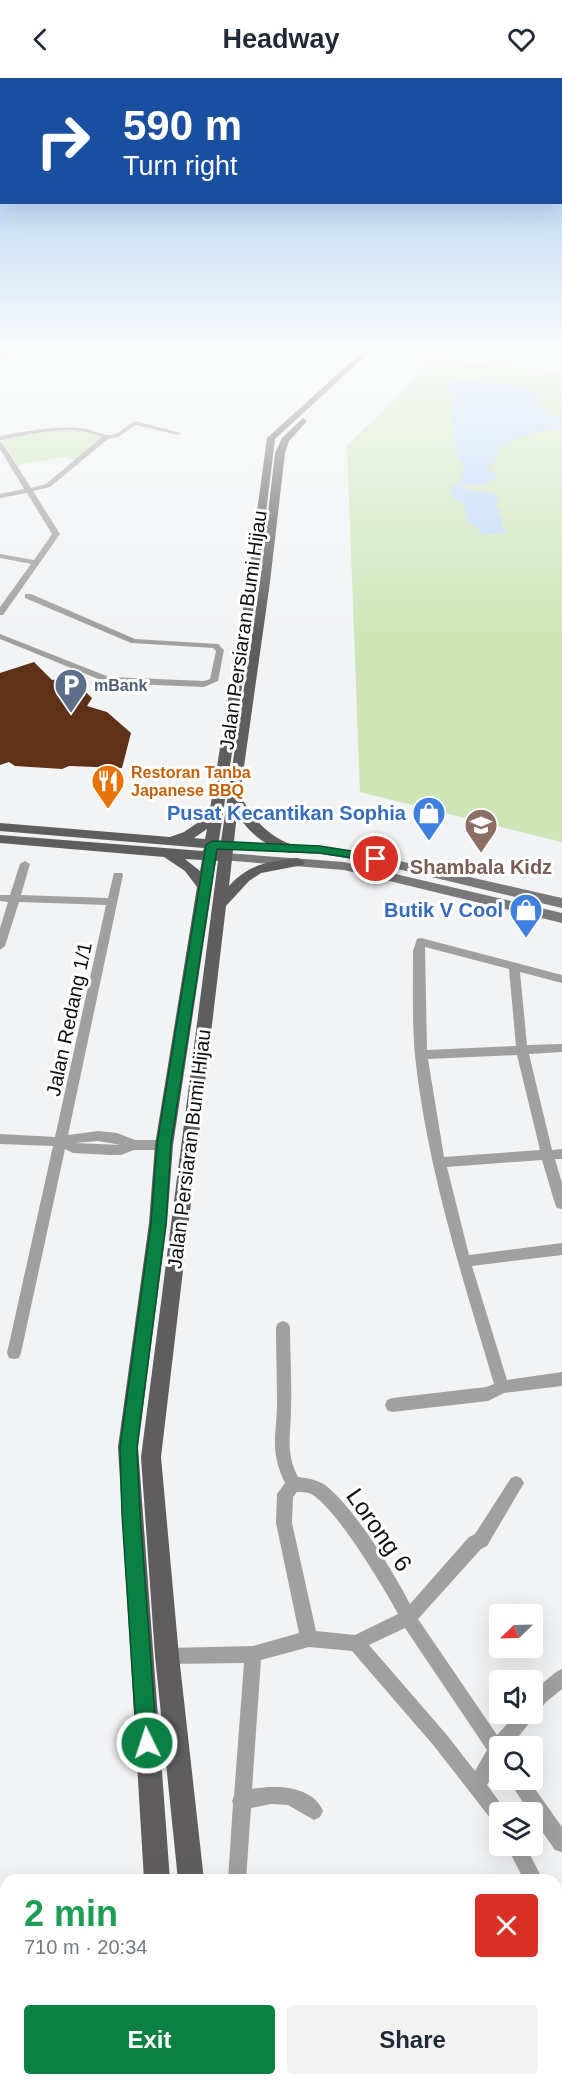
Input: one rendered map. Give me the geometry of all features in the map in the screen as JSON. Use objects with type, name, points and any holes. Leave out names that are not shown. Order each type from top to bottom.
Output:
[{"type":"main road","name":"Jalan Persiaran Bumi Hijau","points":[[157,1874],[131,1526],[128,1447],[158,1223],[164,1144],[206,889],[270,445]]},
{"type":"main road","name":"Jalan Persiaran Bumi Hijau","points":[[190,1874],[167,1656],[151,1456],[233,795],[260,618],[280,453],[283,445]]},
{"type":"main road","points":[[247,616],[254,620],[260,618]]},
{"type":"main road","points":[[238,664],[253,666]]},
{"type":"main road","points":[[233,795],[258,834],[274,844],[290,849]]},
{"type":"main road","points":[[168,848],[216,816]]},
{"type":"main road","points":[[0,827],[168,848],[190,868],[206,889]]},
{"type":"main road","points":[[0,839],[211,851],[320,850],[381,860],[562,903]]},
{"type":"main road","points":[[227,851],[385,874],[562,918]]},
{"type":"main road","points":[[221,903],[245,877],[254,872],[266,867],[298,862]]},
{"type":"main road","points":[[164,1144],[181,1141],[197,1093]]},
{"type":"main road","points":[[164,1144],[179,1150],[183,1192]]},
{"type":"street","points":[[0,445],[31,490],[56,534],[0,613]]},
{"type":"street","points":[[0,496],[44,488],[97,445]]},
{"type":"street","points":[[0,556],[37,563]]},
{"type":"street","points":[[3,594],[12,596]]},
{"type":"street","points":[[0,636],[108,680],[211,683],[214,681],[220,650],[215,646],[134,642],[28,596]]},
{"type":"street","points":[[0,946],[25,864]]},
{"type":"street","name":"Jalan Redang 1/1","points":[[14,1353],[62,1142],[118,875]]},
{"type":"street","points":[[0,898],[112,902]]},
{"type":"street","points":[[502,1387],[464,1262],[439,1162],[421,1055],[418,951],[421,942],[562,979]]},
{"type":"street","points":[[514,967],[522,1051],[547,1155],[562,1203]]},
{"type":"street","points":[[421,1055],[562,1048]]},
{"type":"street","points":[[0,1139],[62,1142],[74,1148],[110,1150],[121,1150],[133,1145],[164,1144]]},
{"type":"street","points":[[439,1162],[562,1154]]},
{"type":"street","points":[[464,1262],[562,1249]]},
{"type":"street","points":[[283,1327],[284,1410],[281,1441],[284,1465],[294,1485],[285,1494],[284,1523],[309,1640]]},
{"type":"street","points":[[392,1405],[488,1394],[502,1387],[562,1380]]},
{"type":"street","points":[[167,1656],[253,1654],[309,1640],[356,1643],[408,1618],[475,1543],[481,1540],[516,1483]]},
{"type":"street","name":"Lorong 6","points":[[294,1485],[309,1485],[322,1491],[342,1515],[489,1739]]},
{"type":"street","points":[[356,1643],[440,1740],[489,1803]]},
{"type":"street","points":[[237,1874],[253,1654]]},
{"type":"street","points":[[543,1694],[562,1678]]},
{"type":"street","points":[[510,1736],[520,1724]]},
{"type":"street","points":[[476,1787],[489,1766]]},
{"type":"street","points":[[525,1790],[562,1843]]},
{"type":"street","points":[[241,1802],[281,1794],[300,1798],[314,1810]]},
{"type":"street","points":[[521,1856],[531,1874]]},
{"type":"green space","points":[[4,445],[94,445],[77,460],[65,457],[17,465]]},
{"type":"green space","points":[[562,445],[562,842],[360,792],[347,446]]},
{"type":"water","points":[[455,445],[501,445],[497,458],[489,467],[489,470],[498,476],[495,480],[485,484],[457,483],[461,480],[464,464],[456,455]]},
{"type":"water","points":[[453,484],[465,486],[468,490],[490,493],[501,499],[498,500],[496,506],[500,510],[498,513],[503,517],[501,524],[507,532],[482,535],[479,528],[467,521],[468,514],[463,507],[466,505],[450,495]]},
{"type":"building","name":"mBank","points":[[34,662],[52,680],[66,678],[73,680],[92,698],[87,706],[107,712],[131,733],[122,768],[69,766],[62,769],[15,766],[9,762],[0,765],[0,673]]},
{"type":"place","name":"mBank","points":[[71,714]]},
{"type":"place","name":"Restoran Tanba Japanese BBQ","points":[[108,810]]},
{"type":"place","name":"Pusat Kecantikan Sophia","points":[[429,842]]},
{"type":"place","name":"Shambala Kidz","points":[[481,854]]},
{"type":"place","name":"Butik V Cool","points":[[526,939]]},
{"type":"route","points":[[147,1743],[128,1447],[158,1223],[161,1164],[212,845],[320,850],[376,859]]}]
